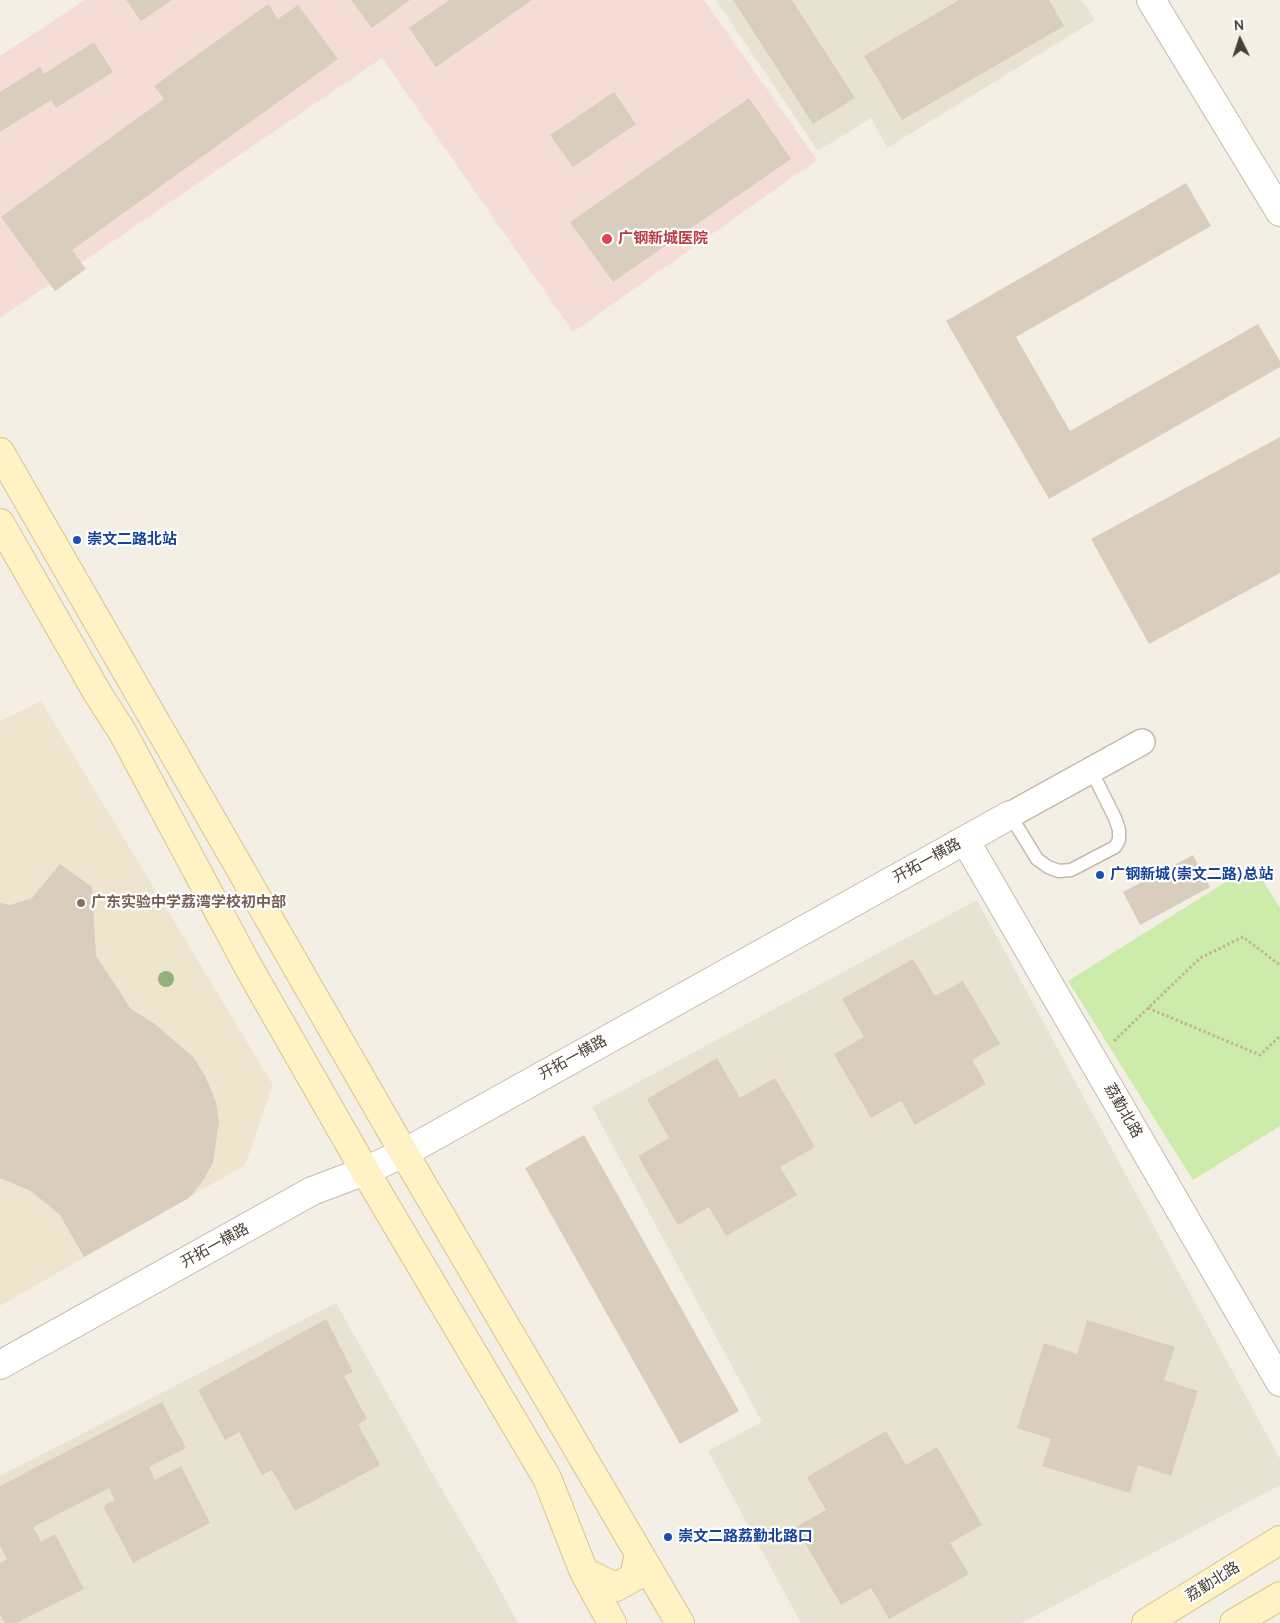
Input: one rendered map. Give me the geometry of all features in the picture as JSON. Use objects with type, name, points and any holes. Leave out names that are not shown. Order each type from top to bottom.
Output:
[{"type":"main road","points":[[0,452],[404,1153],[680,1623]]},
{"type":"main road","points":[[0,523],[98,694],[123,733],[250,970],[365,1171],[547,1478],[584,1572],[612,1623]]},
{"type":"main road","name":"荔勤北路","points":[[1146,1623],[1280,1540]]},
{"type":"main road","points":[[584,1572],[616,1587],[634,1577],[639,1554]]},
{"type":"main road","points":[[639,1554],[690,1623]]},
{"type":"main road","points":[[1234,1623],[1280,1596]]},
{"type":"street","points":[[1151,0],[1280,212]]},
{"type":"street","name":"开拓一横路","points":[[0,1365],[312,1192],[404,1153],[1142,742]]},
{"type":"street","name":"荔勤北路","points":[[965,840],[1280,1382]]},
{"type":"lane","points":[[1010,815],[1037,859],[1058,871],[1072,870],[1115,847],[1119,840],[1116,818],[1091,770]]},
{"type":"path","points":[[1094,1061],[1200,958],[1243,937],[1280,965]]},
{"type":"path","points":[[1148,1008],[1260,1055],[1280,1036]]},
{"type":"shaded area","name":"广钢新城医院","points":[[85,0],[704,0],[817,160],[573,332],[382,58],[0,318],[0,56]]},
{"type":"shaded area","points":[[716,0],[1082,0],[1095,20],[887,148],[871,118],[818,151]]},
{"type":"shaded area","name":"广东实验中学荔湾学校初中部","points":[[41,701],[273,1085],[245,1165],[0,1306],[0,721]]},
{"type":"shaded area","points":[[977,900],[1280,1459],[1280,1485],[1022,1623],[801,1623],[708,1451],[762,1422],[592,1107]]},
{"type":"shaded area","points":[[336,1303],[518,1623],[0,1623],[0,1476]]},
{"type":"green space","points":[[1253,865],[1280,908],[1280,1126],[1193,1180],[1068,981]]},
{"type":"building","points":[[126,0],[172,0],[141,21]]},
{"type":"building","points":[[351,0],[410,0],[372,28]]},
{"type":"building","points":[[449,0],[532,0],[436,67],[409,28]]},
{"type":"building","points":[[733,0],[792,0],[855,98],[813,124]]},
{"type":"building","points":[[959,0],[1049,0],[1064,26],[902,120],[864,56]]},
{"type":"building","points":[[268,4],[278,19],[298,5],[338,59],[72,250],[86,269],[55,291],[1,217],[164,99],[154,86]]},
{"type":"building","points":[[94,42],[113,72],[56,108],[51,100],[0,132],[0,92],[40,67],[44,74]]},
{"type":"building","points":[[614,92],[636,124],[573,167],[550,135]]},
{"type":"building","points":[[749,98],[791,159],[613,282],[570,222]]},
{"type":"building","points":[[1186,183],[1211,226],[1016,337],[1070,431],[1258,324],[1280,361],[1280,367],[1049,499],[946,321]]},
{"type":"building","points":[[1280,437],[1280,573],[1149,644],[1091,539]]},
{"type":"building","points":[[1193,855],[1210,887],[1140,925],[1123,892]]},
{"type":"building","points":[[60,864],[92,887],[96,956],[131,1009],[155,1024],[194,1058],[205,1076],[216,1102],[219,1121],[213,1163],[204,1179],[189,1198],[84,1257],[60,1215],[31,1191],[0,1178],[0,903],[10,905],[32,898]]},
{"type":"building","points":[[913,959],[935,996],[963,981],[1000,1044],[972,1060],[986,1084],[915,1125],[901,1101],[871,1118],[834,1054],[864,1037],[842,999]]},
{"type":"building","points":[[717,1058],[740,1098],[775,1078],[815,1147],[780,1167],[797,1195],[726,1236],[709,1207],[678,1225],[638,1156],[669,1138],[647,1099]]},
{"type":"building","points":[[584,1135],[739,1411],[680,1444],[525,1168]]},
{"type":"building","points":[[326,1319],[353,1372],[344,1376],[367,1419],[358,1424],[380,1465],[295,1511],[272,1470],[262,1475],[239,1432],[225,1440],[198,1390]]},
{"type":"building","points":[[1087,1320],[1175,1347],[1164,1380],[1198,1391],[1171,1476],[1138,1465],[1130,1493],[1042,1466],[1051,1439],[1017,1428],[1044,1343],[1077,1354]]},
{"type":"building","points":[[162,1402],[186,1448],[149,1467],[155,1480],[181,1466],[210,1523],[133,1563],[103,1506],[115,1500],[109,1488],[33,1527],[41,1542],[55,1534],[84,1589],[16,1623],[5,1623],[0,1614],[0,1563],[7,1559],[0,1546],[0,1486]]},
{"type":"building","points":[[886,1431],[906,1465],[937,1447],[982,1525],[950,1543],[969,1574],[889,1619],[871,1588],[841,1605],[796,1527],[826,1510],[807,1477]]},
{"type":"place","name":"广钢新城医院","points":[[607,239]]},
{"type":"place","name":"崇文二路北站","points":[[77,540]]},
{"type":"place","name":"广钢新城(崇文二路)总站","points":[[1100,875]]},
{"type":"place","name":"广东实验中学荔湾学校初中部","points":[[81,903]]},
{"type":"place","name":"崇文二路荔勤北路口","points":[[668,1537]]}]
